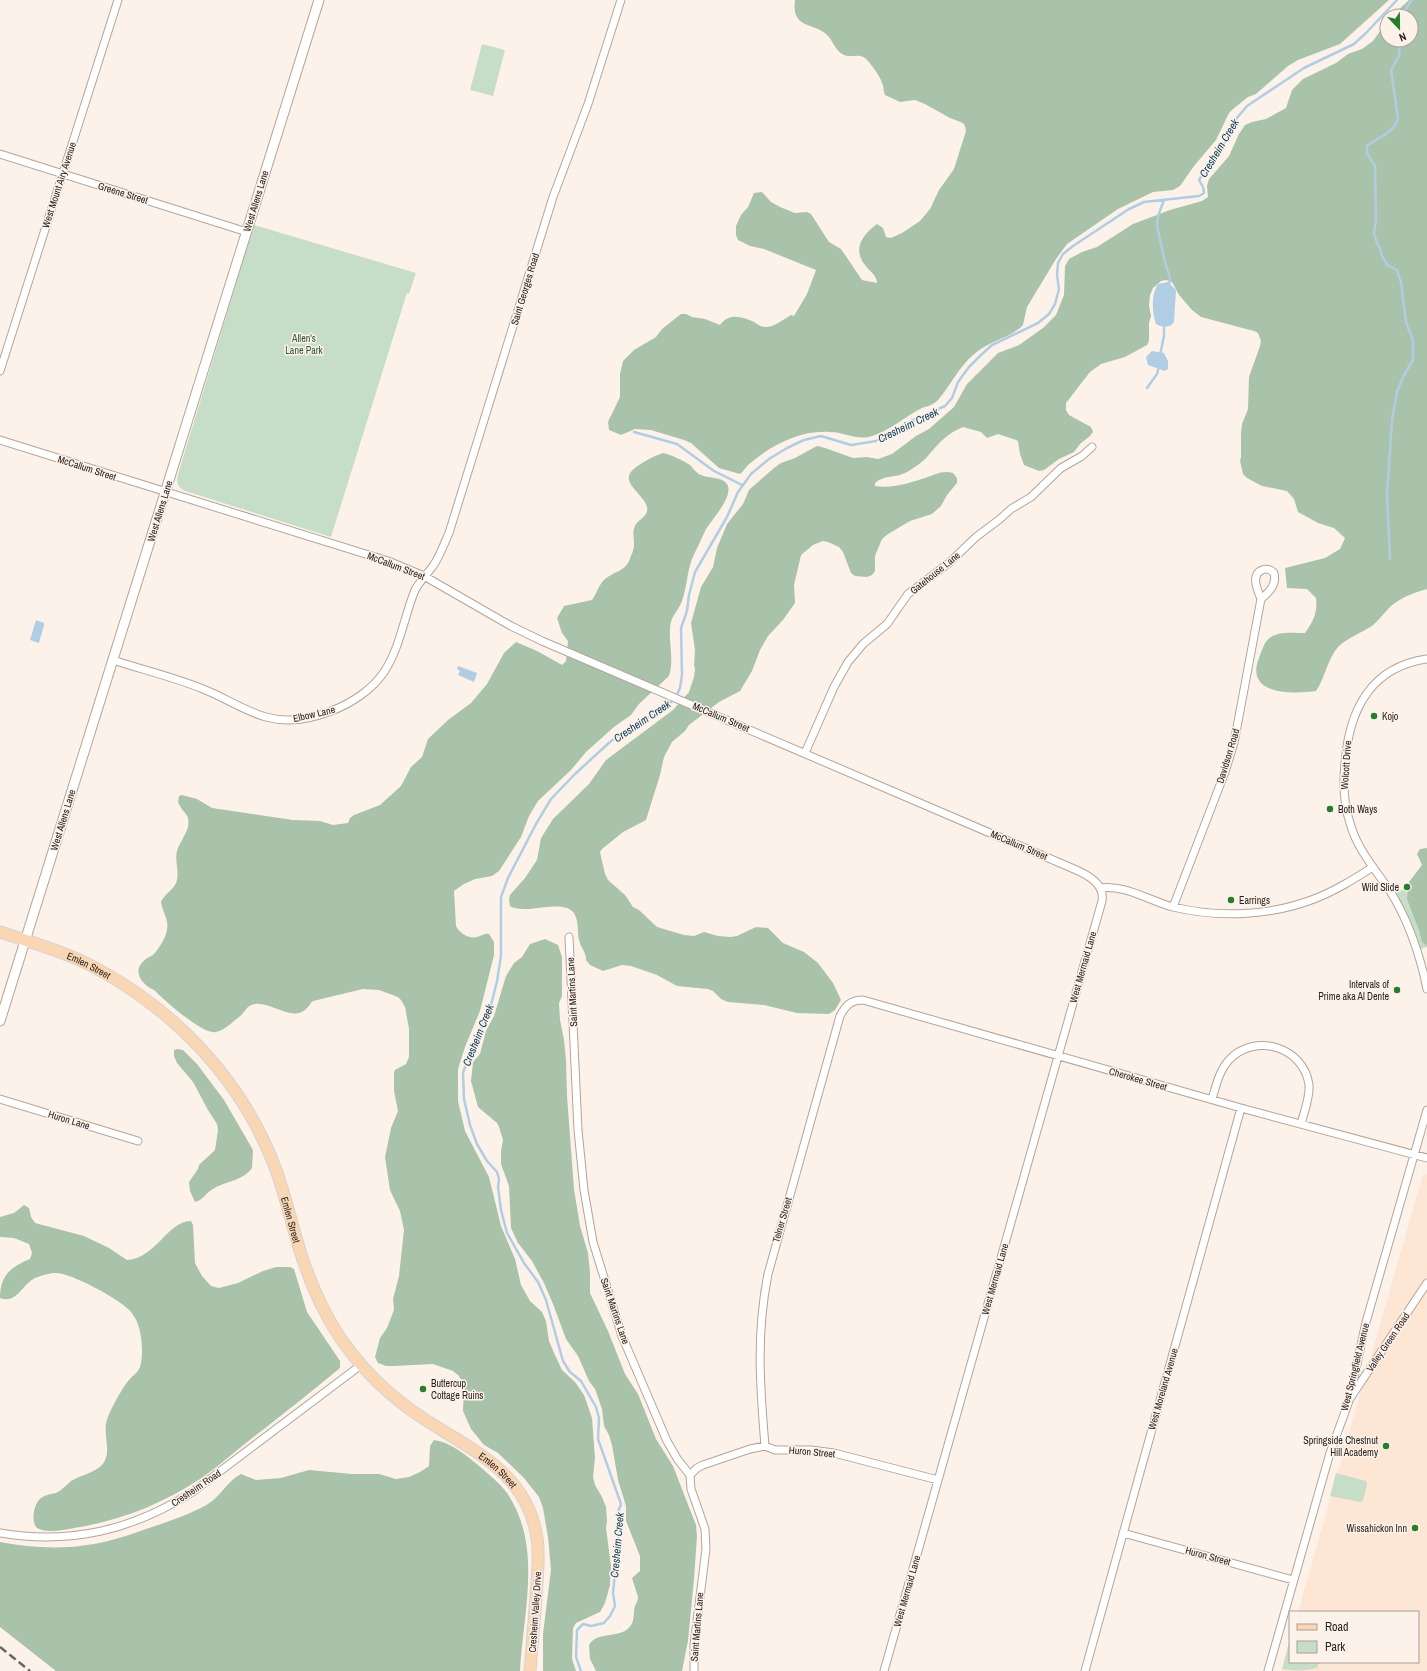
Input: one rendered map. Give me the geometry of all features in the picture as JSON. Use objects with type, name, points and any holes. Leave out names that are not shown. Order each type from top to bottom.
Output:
[{"type":"main road","name":"Emlen Street","points":[[0,932],[64,954],[114,978],[141,996],[180,1027],[202,1049],[223,1074],[254,1122],[272,1158],[284,1193],[302,1259],[319,1300],[338,1334],[361,1365],[410,1410],[487,1458],[506,1475],[519,1492],[529,1509],[535,1527],[538,1552]]},
{"type":"main road","name":"Cresheim Valley Drive","points":[[530,1671],[538,1552]]},
{"type":"street","name":"West Mount Airy Avenue","points":[[0,370],[118,0]]},
{"type":"street","name":"West Allens Lane","points":[[0,1021],[319,0]]},
{"type":"street","name":"Saint Georges Road","points":[[424,576],[438,556],[452,522],[553,197],[588,104],[620,0]]},
{"type":"street","name":"Greene Street","points":[[0,154],[247,232]]},
{"type":"street","name":"McCallum Street","points":[[0,440],[388,561],[424,576],[511,626],[542,641],[1074,869],[1090,877],[1100,888]]},
{"type":"street","name":"Gatehouse Lane","points":[[805,753],[834,687],[848,662],[863,644],[887,624],[908,594],[949,563],[976,537],[1000,520],[1011,509],[1032,497],[1061,468],[1082,456],[1092,447]]},
{"type":"street","name":"Elbow Lane","points":[[113,660],[202,689],[275,720],[292,720],[315,715],[352,702],[365,693],[380,678],[395,650],[415,590],[424,576]]},
{"type":"street","name":"Davidson Road","points":[[1173,906],[1222,779],[1234,743],[1261,599]]},
{"type":"street","name":"Wolcott Drive","points":[[1427,659],[1413,661],[1395,669],[1376,684],[1363,699],[1357,710],[1349,732],[1344,776],[1345,801],[1353,834],[1390,891],[1404,919],[1420,961],[1427,989]]},
{"type":"street","points":[[1100,888],[1119,888],[1173,906],[1206,912],[1224,914],[1260,912],[1287,908],[1315,899],[1373,867]]},
{"type":"street","name":"West Mermaid Lane","points":[[884,1671],[1102,902],[1103,897],[1100,888]]},
{"type":"street","name":"Saint Martins Lane","points":[[568,936],[578,1130],[588,1222],[622,1336],[670,1447],[690,1475],[691,1489],[702,1520],[706,1539],[705,1559],[694,1645],[694,1671]]},
{"type":"street","name":"Cherokee Street","points":[[849,1003],[857,1000],[864,1000],[1241,1108],[1427,1158]]},
{"type":"street","name":"Telner Street","points":[[765,1446],[759,1361],[761,1321],[765,1287],[840,1016],[844,1008],[849,1003]]},
{"type":"street","points":[[1212,1099],[1219,1076],[1229,1060],[1236,1054],[1253,1046],[1274,1046],[1292,1055],[1304,1070],[1307,1078],[1309,1094],[1301,1124]]},
{"type":"street","name":"Huron Lane","points":[[0,1099],[138,1141]]},
{"type":"street","name":"West Moreland Avenue","points":[[1084,1671],[1213,1213],[1241,1108]]},
{"type":"street","points":[[1415,1155],[1427,1110]]},
{"type":"street","name":"West Springfield Avenue","points":[[1268,1671],[1330,1453],[1349,1401],[1361,1341],[1372,1300],[1415,1155]]},
{"type":"street","name":"Valley Green Road","points":[[1349,1401],[1427,1283]]},
{"type":"street","name":"Cresheim Road","points":[[0,1533],[34,1537],[81,1535],[114,1528],[149,1516],[194,1491],[361,1365]]},
{"type":"street","name":"Huron Street","points":[[690,1475],[697,1468],[703,1465],[750,1449],[765,1446],[775,1450],[811,1450],[834,1453],[938,1480]]},
{"type":"street","name":"Huron Street","points":[[1123,1533],[1293,1580]]},
{"type":"shaded area","name":"Springside Chestnut Hill Academy","points":[[1423,1174],[1427,1175],[1427,1671],[1281,1671],[1289,1643],[1289,1663],[1419,1663],[1419,1611],[1298,1611]]},
{"type":"green space","points":[[795,0],[1389,0],[1340,44],[1298,60],[1288,66],[1256,94],[1248,97],[1233,109],[1229,113],[1216,140],[1194,166],[1180,186],[1173,190],[1153,192],[1118,209],[1067,244],[1056,259],[1027,307],[1023,325],[1015,332],[984,347],[973,355],[963,365],[942,395],[934,403],[916,411],[885,431],[872,436],[856,437],[835,432],[819,432],[797,436],[786,440],[766,451],[748,465],[740,474],[719,468],[691,443],[684,440],[651,430],[635,429],[621,435],[609,430],[608,422],[620,397],[620,374],[623,361],[634,350],[656,337],[662,329],[681,314],[705,319],[720,325],[723,321],[731,317],[740,317],[765,327],[776,324],[791,315],[794,316],[807,294],[816,270],[764,249],[750,246],[738,240],[736,235],[736,226],[741,215],[748,207],[754,193],[762,192],[771,202],[795,213],[807,212],[811,214],[829,242],[841,249],[862,280],[877,283],[876,278],[861,259],[859,248],[861,242],[867,232],[877,224],[883,228],[886,237],[891,238],[902,233],[920,221],[930,209],[939,190],[954,169],[966,131],[963,123],[950,118],[925,104],[915,100],[900,102],[885,95],[883,84],[875,69],[867,60],[860,56],[844,55],[838,51],[826,34],[800,20],[796,16]]},
{"type":"green space","points":[[1409,0],[1427,0],[1427,589],[1411,594],[1397,601],[1372,626],[1350,638],[1338,647],[1331,658],[1316,691],[1284,692],[1265,686],[1258,680],[1256,670],[1259,658],[1267,641],[1271,637],[1279,634],[1305,633],[1313,621],[1316,612],[1316,598],[1307,589],[1287,588],[1285,568],[1325,558],[1340,549],[1345,538],[1334,528],[1318,523],[1298,512],[1294,499],[1287,491],[1262,486],[1247,478],[1243,474],[1240,461],[1241,433],[1242,424],[1248,409],[1249,377],[1261,341],[1258,333],[1201,317],[1192,310],[1179,295],[1172,282],[1166,280],[1161,281],[1153,288],[1150,295],[1149,306],[1151,316],[1149,323],[1149,341],[1147,345],[1125,357],[1101,364],[1090,372],[1066,403],[1066,410],[1069,415],[1091,427],[1093,432],[1074,452],[1059,459],[1044,470],[1039,471],[1024,465],[1020,454],[1018,441],[998,434],[987,438],[981,432],[963,427],[947,436],[925,459],[909,471],[903,474],[878,480],[875,483],[875,486],[881,487],[907,484],[945,472],[953,473],[957,478],[957,483],[947,495],[941,506],[932,514],[910,521],[882,539],[875,556],[875,571],[872,575],[867,577],[855,576],[851,573],[843,552],[839,547],[828,542],[823,541],[813,545],[801,555],[794,585],[795,603],[783,620],[768,636],[760,650],[752,671],[740,691],[719,702],[689,725],[685,731],[672,742],[664,757],[646,820],[623,832],[600,852],[605,874],[608,880],[625,895],[633,907],[639,910],[657,927],[684,935],[694,936],[704,932],[718,936],[730,937],[737,936],[756,927],[768,928],[783,943],[804,952],[818,963],[833,983],[841,1000],[835,1010],[829,1014],[797,1013],[764,1005],[728,1002],[721,999],[713,991],[708,989],[677,986],[657,975],[631,966],[622,965],[603,971],[590,965],[586,960],[579,940],[576,918],[571,910],[564,907],[555,906],[525,909],[510,906],[510,895],[525,878],[537,860],[541,838],[553,819],[589,784],[606,760],[673,710],[689,692],[695,669],[695,650],[691,623],[701,587],[713,567],[717,548],[727,524],[743,504],[749,490],[781,463],[795,458],[815,447],[818,446],[853,458],[867,457],[878,459],[892,454],[916,436],[929,429],[954,407],[967,384],[998,353],[1019,345],[1043,328],[1056,315],[1064,295],[1065,266],[1069,259],[1082,252],[1097,247],[1133,224],[1170,210],[1202,201],[1208,197],[1207,186],[1209,179],[1229,156],[1239,134],[1245,125],[1266,119],[1286,108],[1292,90],[1303,79],[1336,63],[1348,54],[1362,49],[1373,41],[1379,32],[1379,48],[1419,48],[1419,8],[1400,8]]},
{"type":"green space","points":[[482,44],[505,50],[493,96],[470,90]]},
{"type":"green space","name":"Allen's Lane Park","points":[[254,225],[416,273],[409,294],[407,293],[331,537],[185,491],[178,485],[177,477]]},
{"type":"green space","points":[[663,453],[687,463],[701,475],[720,479],[728,486],[727,497],[705,531],[692,559],[682,601],[671,622],[671,669],[669,676],[639,704],[631,715],[614,727],[586,752],[571,770],[538,801],[529,816],[521,837],[499,871],[492,876],[475,879],[454,891],[457,929],[465,935],[471,937],[489,934],[494,942],[494,955],[480,1011],[465,1047],[458,1069],[458,1101],[465,1131],[489,1177],[501,1226],[515,1259],[521,1285],[530,1301],[542,1312],[546,1321],[549,1341],[562,1370],[575,1382],[584,1395],[592,1418],[595,1458],[593,1477],[595,1485],[606,1507],[606,1528],[611,1566],[610,1585],[605,1603],[600,1612],[576,1623],[573,1628],[572,1659],[576,1671],[543,1671],[543,1634],[551,1570],[548,1537],[543,1508],[539,1497],[524,1478],[498,1453],[484,1445],[471,1429],[463,1411],[464,1385],[459,1376],[453,1371],[433,1364],[386,1366],[378,1363],[375,1357],[380,1338],[387,1328],[394,1310],[393,1299],[399,1276],[404,1230],[400,1211],[390,1190],[385,1157],[391,1128],[398,1111],[394,1091],[394,1073],[395,1070],[406,1064],[409,1057],[409,1029],[405,1007],[401,1000],[398,997],[379,990],[363,989],[313,1001],[305,1010],[299,1013],[287,1012],[261,1004],[255,1004],[248,1007],[228,1026],[216,1032],[202,1028],[193,1023],[145,984],[140,976],[139,968],[147,958],[154,954],[162,943],[166,932],[167,922],[161,902],[177,881],[176,855],[178,847],[187,831],[189,822],[178,802],[179,796],[182,795],[197,799],[212,808],[293,820],[320,821],[333,825],[348,823],[350,818],[354,815],[380,805],[401,786],[411,767],[422,757],[428,739],[448,720],[471,703],[487,684],[504,653],[516,642],[537,651],[562,665],[566,661],[568,641],[562,633],[557,618],[564,606],[592,600],[603,581],[625,567],[627,564],[634,548],[634,528],[636,524],[645,516],[647,510],[646,503],[630,483],[629,476],[638,466]]},
{"type":"green space","points":[[1427,848],[1427,946],[1422,942],[1407,899],[1409,882],[1422,865],[1417,854],[1420,849]]},
{"type":"green space","points":[[1427,879],[1427,947],[1421,949],[1406,912],[1396,893]]},
{"type":"green space","points":[[545,939],[558,945],[562,957],[562,996],[559,1003],[566,1060],[567,1096],[574,1189],[580,1226],[588,1253],[590,1293],[608,1331],[625,1374],[638,1394],[656,1439],[673,1466],[696,1525],[697,1536],[694,1579],[688,1641],[682,1671],[596,1671],[590,1659],[589,1645],[593,1640],[627,1630],[632,1623],[634,1608],[638,1597],[632,1578],[640,1571],[640,1556],[626,1521],[626,1506],[618,1480],[612,1445],[604,1426],[602,1409],[595,1389],[589,1381],[578,1356],[566,1339],[544,1283],[532,1261],[518,1243],[511,1228],[509,1186],[501,1164],[503,1140],[497,1123],[478,1107],[471,1081],[473,1062],[480,1054],[486,1031],[494,1016],[506,976],[514,963],[522,957],[530,944]]},
{"type":"green space","points":[[174,1050],[183,1050],[197,1064],[224,1100],[253,1150],[252,1168],[248,1173],[238,1179],[215,1188],[200,1200],[195,1202],[190,1191],[189,1182],[199,1165],[215,1150],[218,1130],[217,1124],[193,1082],[177,1063],[174,1056]]},
{"type":"green space","points":[[24,1205],[29,1208],[31,1217],[35,1223],[84,1236],[109,1248],[127,1260],[137,1258],[146,1253],[168,1233],[183,1222],[191,1221],[193,1225],[195,1263],[202,1276],[211,1286],[219,1288],[238,1283],[263,1271],[276,1267],[290,1267],[294,1269],[307,1312],[340,1361],[340,1368],[211,1471],[173,1495],[142,1510],[108,1521],[60,1530],[49,1531],[39,1529],[34,1524],[34,1516],[35,1508],[39,1500],[44,1496],[58,1492],[71,1481],[95,1470],[102,1465],[105,1460],[107,1454],[107,1420],[114,1404],[127,1382],[139,1369],[142,1349],[141,1335],[135,1318],[130,1311],[122,1304],[104,1293],[72,1277],[56,1273],[42,1276],[33,1279],[11,1298],[0,1298],[0,1290],[4,1278],[17,1265],[30,1259],[32,1253],[29,1244],[14,1238],[0,1237],[0,1217],[14,1213]]},
{"type":"green space","points":[[434,1440],[446,1443],[473,1461],[507,1493],[518,1513],[525,1535],[528,1557],[527,1603],[520,1671],[56,1671],[0,1627],[0,1542],[42,1547],[70,1547],[84,1546],[116,1539],[170,1521],[201,1508],[213,1500],[232,1480],[241,1474],[256,1480],[281,1478],[309,1470],[352,1474],[379,1474],[396,1479],[409,1477],[429,1466],[430,1446]]},
{"type":"green space","points":[[1336,1473],[1366,1481],[1367,1484],[1363,1501],[1360,1502],[1330,1496]]},
{"type":"green space","points":[[1289,1643],[1289,1663],[1319,1663],[1317,1668],[1308,1670],[1282,1669]]},
{"type":"water","points":[[1168,282],[1176,290],[1174,322],[1163,327],[1156,324],[1153,309],[1153,298],[1158,284]]},
{"type":"water","points":[[1152,351],[1164,353],[1168,361],[1168,369],[1165,371],[1148,365],[1146,357]]},
{"type":"water","points":[[36,620],[44,623],[39,643],[30,640]]},
{"type":"water","points":[[458,666],[477,673],[474,682],[458,675],[460,671],[457,669]]},
{"type":"waterway","name":"Cresheim Creek","points":[[581,1671],[576,1657],[577,1630],[583,1624],[591,1626],[604,1623],[610,1616],[615,1606],[613,1593],[619,1530],[618,1512],[621,1504],[598,1439],[599,1418],[596,1407],[581,1381],[570,1372],[563,1361],[546,1300],[538,1282],[524,1263],[507,1233],[501,1210],[498,1187],[499,1179],[497,1172],[487,1161],[477,1144],[470,1125],[464,1099],[463,1073],[475,1039],[489,1013],[497,981],[501,956],[501,897],[508,878],[536,824],[551,799],[575,774],[611,741],[666,706],[676,697],[680,688],[682,675],[681,628],[687,611],[689,595],[695,572],[727,517],[738,492],[751,474],[769,459],[804,440],[821,436],[851,445],[876,441],[911,421],[945,406],[952,398],[958,382],[969,367],[992,345],[1038,323],[1049,314],[1055,304],[1059,289],[1057,275],[1058,263],[1063,254],[1129,209],[1144,202],[1199,196],[1204,193],[1203,187],[1199,180],[1211,161],[1221,150],[1236,119],[1247,106],[1304,68],[1354,44],[1397,0]]},
{"type":"waterway","points":[[1406,8],[1412,0]]},
{"type":"waterway","points":[[1390,559],[1387,495],[1392,420],[1397,392],[1403,377],[1413,360],[1413,341],[1406,322],[1401,282],[1397,270],[1387,265],[1381,254],[1374,233],[1376,221],[1375,166],[1367,153],[1367,146],[1390,131],[1398,118],[1391,70],[1399,56],[1400,48]]},
{"type":"waterway","points":[[1164,200],[1158,216],[1157,226],[1170,277],[1169,286]]},
{"type":"waterway","points":[[1160,355],[1164,336],[1164,325]]},
{"type":"waterway","points":[[1147,388],[1157,374],[1159,366]]},
{"type":"waterway","points":[[634,432],[677,444],[714,471],[742,485]]},
{"type":"railway","points":[[0,1647],[30,1671]]},
{"type":"place","name":"Kojo","points":[[1374,716]]},
{"type":"place","name":"Both Ways","points":[[1330,809]]},
{"type":"place","name":"Wild Slide","points":[[1407,887]]},
{"type":"place","name":"Earrings","points":[[1231,900]]},
{"type":"place","name":"Intervals of Prime aka Al Dente","points":[[1397,990]]},
{"type":"place","name":"Buttercup Cottage Ruins","points":[[423,1389]]},
{"type":"place","name":"Springside Chestnut Hill Academy","points":[[1386,1446]]},
{"type":"place","name":"Wissahickon Inn","points":[[1415,1528]]}]
